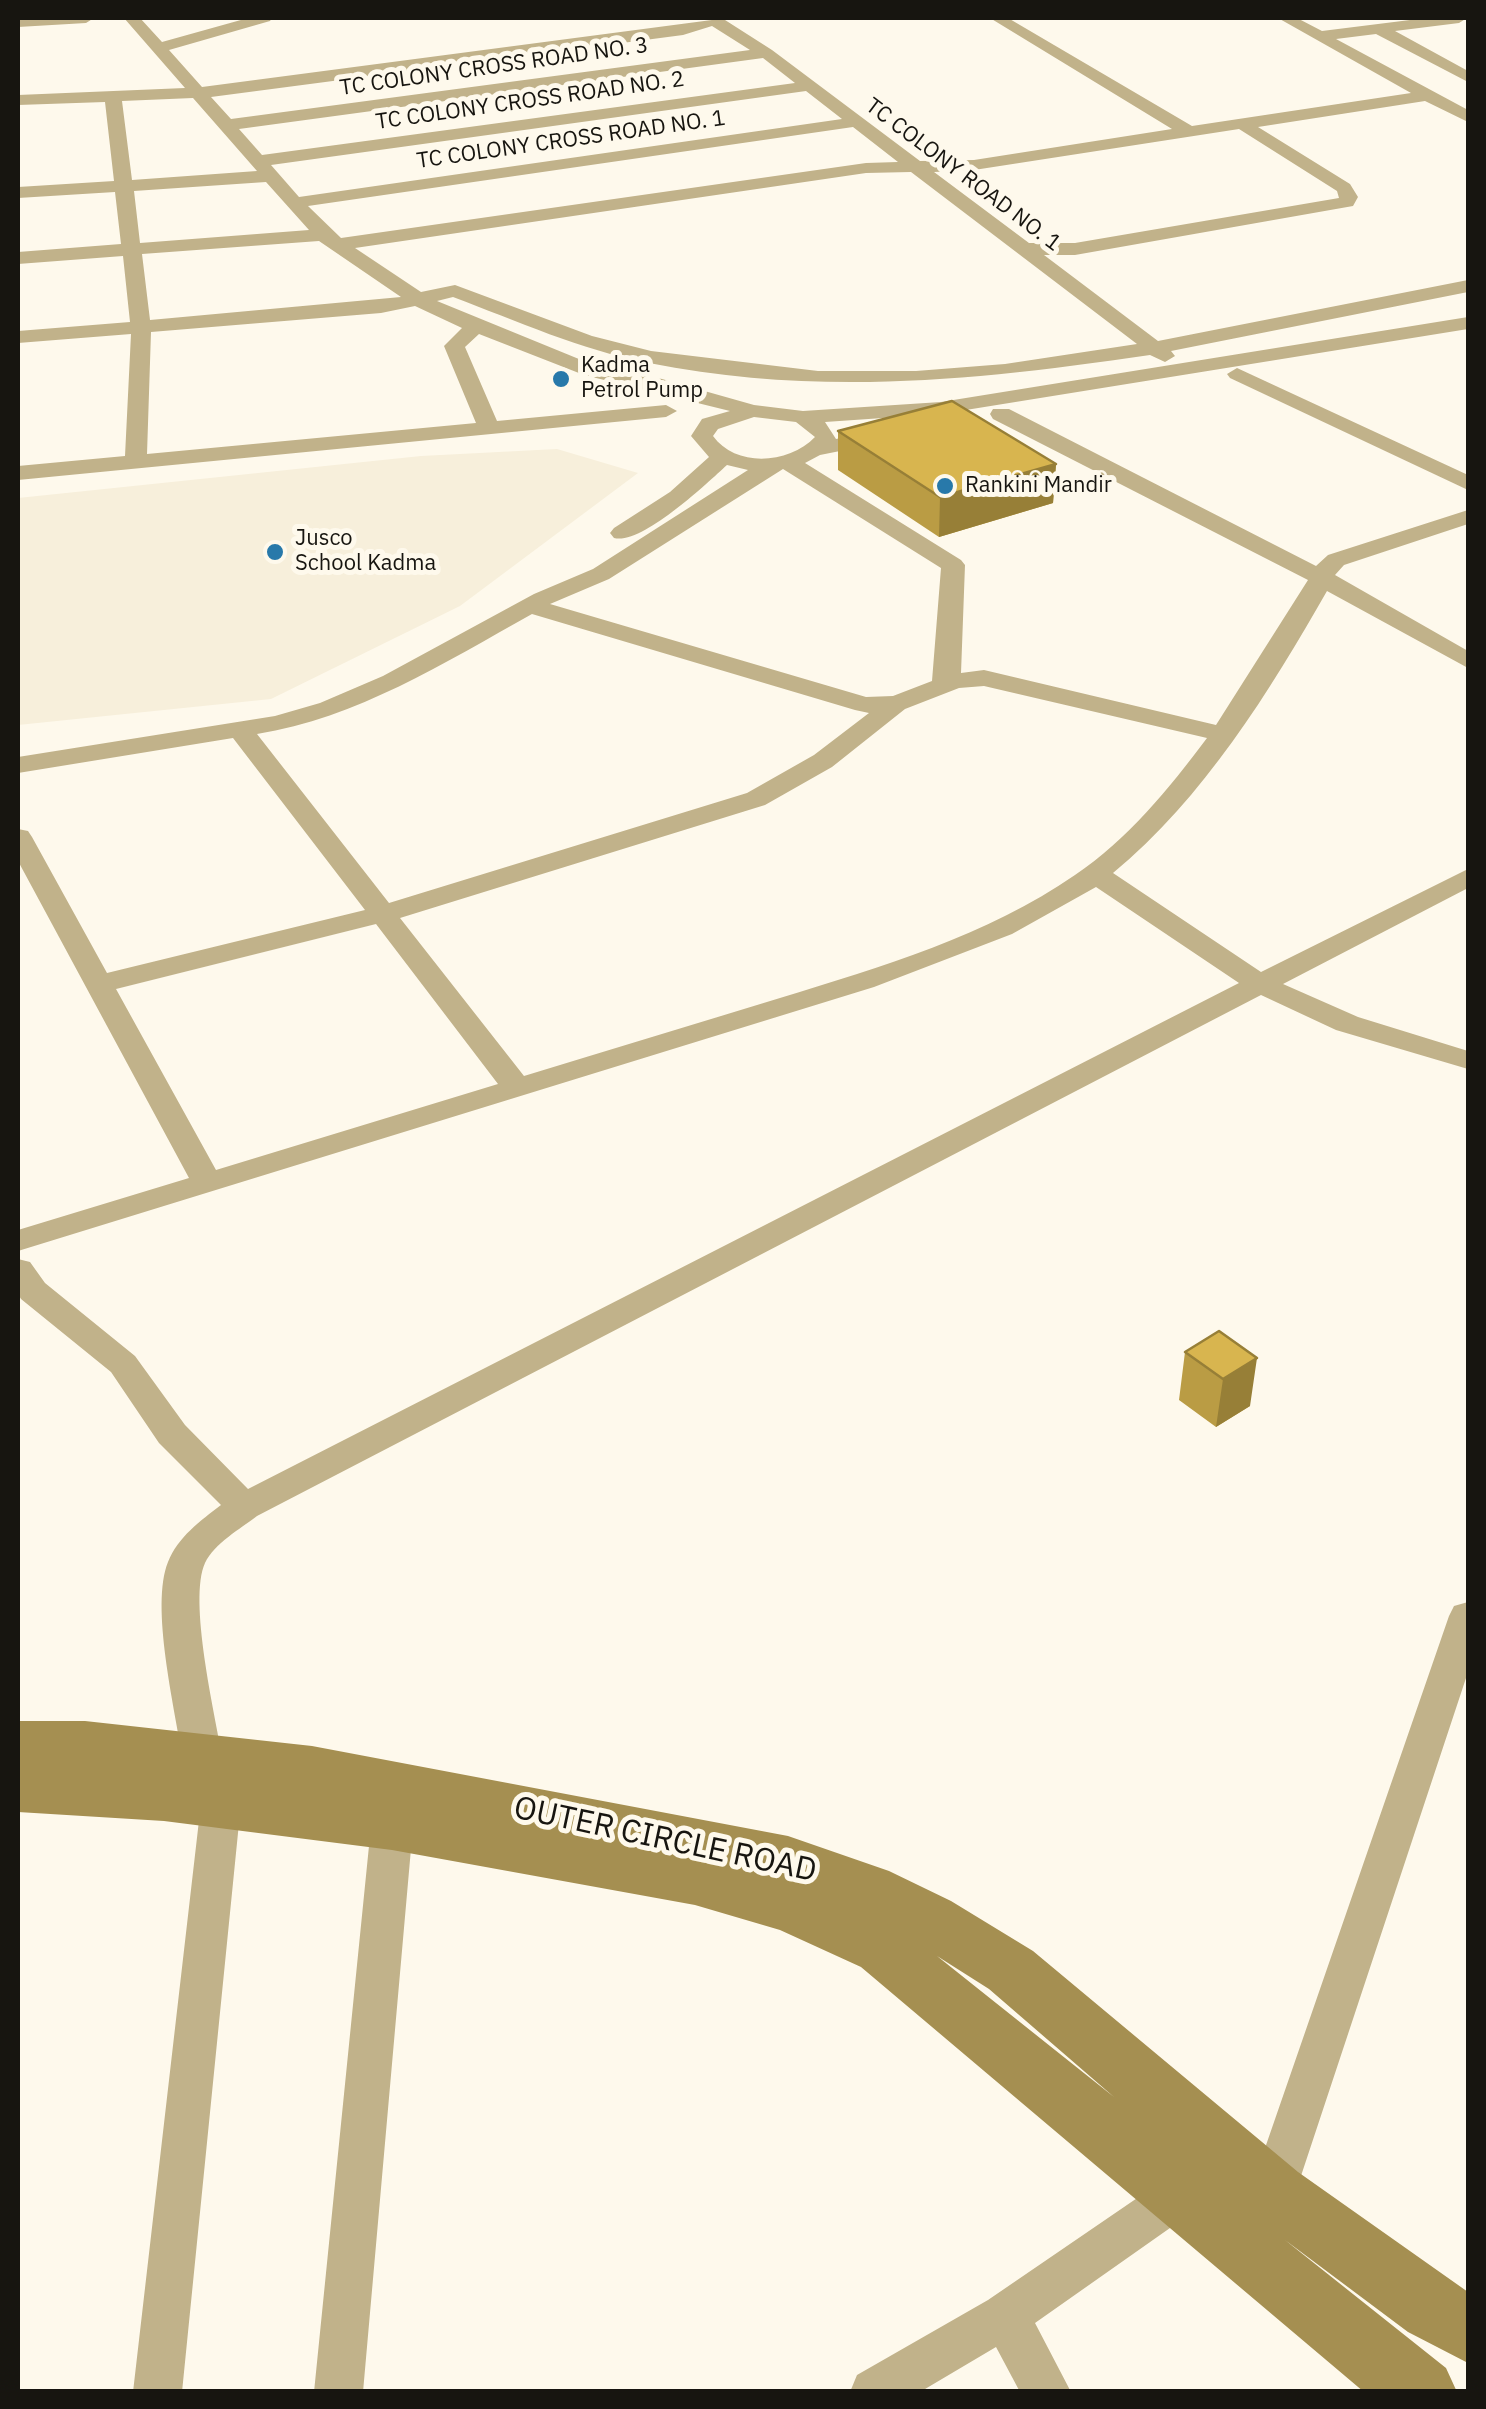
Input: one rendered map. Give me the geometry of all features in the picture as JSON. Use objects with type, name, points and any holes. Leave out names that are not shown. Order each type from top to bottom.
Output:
[{"type":"main road","name":"OUTER CIRCLE ROAD","points":[[18,1744],[86,1744],[392,1826],[694,1880],[796,1910],[884,1949],[969,2015],[1243,2248],[1421,2392]]},
{"type":"main road","name":"OUTER CIRCLE ROAD","points":[[18,1789],[212,1780],[312,1769],[788,1860],[868,1889],[929,1919],[1010,1970],[1274,2193],[1433,2309],[1468,2330]]},
{"type":"street","points":[[18,22],[86,18]]},
{"type":"street","points":[[132,18],[328,240],[418,299],[591,371],[666,411],[710,424],[753,412]]},
{"type":"street","points":[[159,48],[264,18]]},
{"type":"street","points":[[998,18],[1189,132]]},
{"type":"street","points":[[1286,18],[1468,117]]},
{"type":"street","points":[[1315,18],[1468,100]]},
{"type":"street","points":[[1358,18],[1468,77]]},
{"type":"street","points":[[1320,36],[1406,21],[1459,18]]},
{"type":"street","points":[[18,100],[197,92],[682,30],[717,19]]},
{"type":"street","name":"TC COLONY ROAD NO. 1","points":[[717,19],[1182,369]]},
{"type":"street","points":[[1406,21],[1440,38]]},
{"type":"street","name":"TC COLONY CROSS ROAD NO. 3","points":[[228,125],[766,53]]},
{"type":"street","name":"TC COLONY CROSS ROAD NO. 2","points":[[18,193],[122,186],[264,168],[808,86]]},
{"type":"street","points":[[113,94],[141,328],[136,463]]},
{"type":"street","points":[[18,258],[328,240],[866,168],[974,164],[1429,95]]},
{"type":"street","name":"TC COLONY CROSS ROAD NO. 1","points":[[293,203],[856,122]]},
{"type":"street","points":[[1023,250],[1075,249],[1346,202],[1350,197],[1344,188],[1242,124]]},
{"type":"street","points":[[18,337],[381,307],[446,291],[464,292],[524,319],[650,356],[726,369],[818,376],[916,377],[1005,370],[1154,348],[1468,286]]},
{"type":"street","points":[[591,371],[662,385],[753,412],[804,418],[941,408],[1468,323]]},
{"type":"street","points":[[476,326],[454,346],[490,430]]},
{"type":"street","points":[[18,765],[240,730],[329,708],[392,682],[536,603],[601,574],[782,463],[819,449],[1002,414],[1468,337]]},
{"type":"street","points":[[1237,374],[1468,483]]},
{"type":"street","points":[[18,473],[666,411]]},
{"type":"street","points":[[1002,414],[1322,578],[1468,662]]},
{"type":"street","points":[[804,418],[820,426],[826,438],[819,449]]},
{"type":"street","points":[[710,424],[702,436],[707,447],[723,457],[782,463],[953,565],[948,675],[944,683]]},
{"type":"street","points":[[536,603],[576,564],[678,497],[723,457]]},
{"type":"street","points":[[1432,466],[1468,460]]},
{"type":"street","points":[[18,1241],[963,947],[1056,900],[1128,849],[1184,788],[1223,734],[1328,567],[1348,554],[1468,516]]},
{"type":"street","points":[[536,603],[864,705],[894,706]]},
{"type":"street","points":[[99,984],[383,914],[756,799],[823,761],[894,706],[964,678],[984,678],[1223,734]]},
{"type":"street","points":[[240,730],[517,1087]]},
{"type":"street","points":[[18,837],[207,1182]]},
{"type":"street","points":[[1094,873],[1261,984],[1346,1024],[1468,1060]]},
{"type":"street","points":[[157,2392],[212,1780],[180,1595],[185,1563],[208,1533],[244,1508],[1468,877]]},
{"type":"street","points":[[18,1270],[33,1292],[123,1364],[172,1434],[244,1508]]},
{"type":"street","points":[[1243,2248],[1274,2193],[1468,1616]]},
{"type":"street","points":[[338,2392],[392,1826]]},
{"type":"street","points":[[874,2392],[1005,2316],[1180,2194]]},
{"type":"street","points":[[1005,2316],[1046,2392]]},
{"type":"shaded area","name":"Jusco School Kadma","points":[[557,449],[638,473],[460,606],[271,699],[18,725],[18,498],[421,456]]},
{"type":"building","points":[[952,401],[1056,464],[940,497],[838,431]]},
{"type":"building","points":[[1219,1331],[1257,1358],[1223,1379],[1185,1352]]},
{"type":"place","name":"Kadma Petrol Pump","points":[[561,379]]},
{"type":"place","name":"Rankini Mandir","points":[[945,486]]},
{"type":"place","name":"Jusco School Kadma","points":[[275,552]]}]
